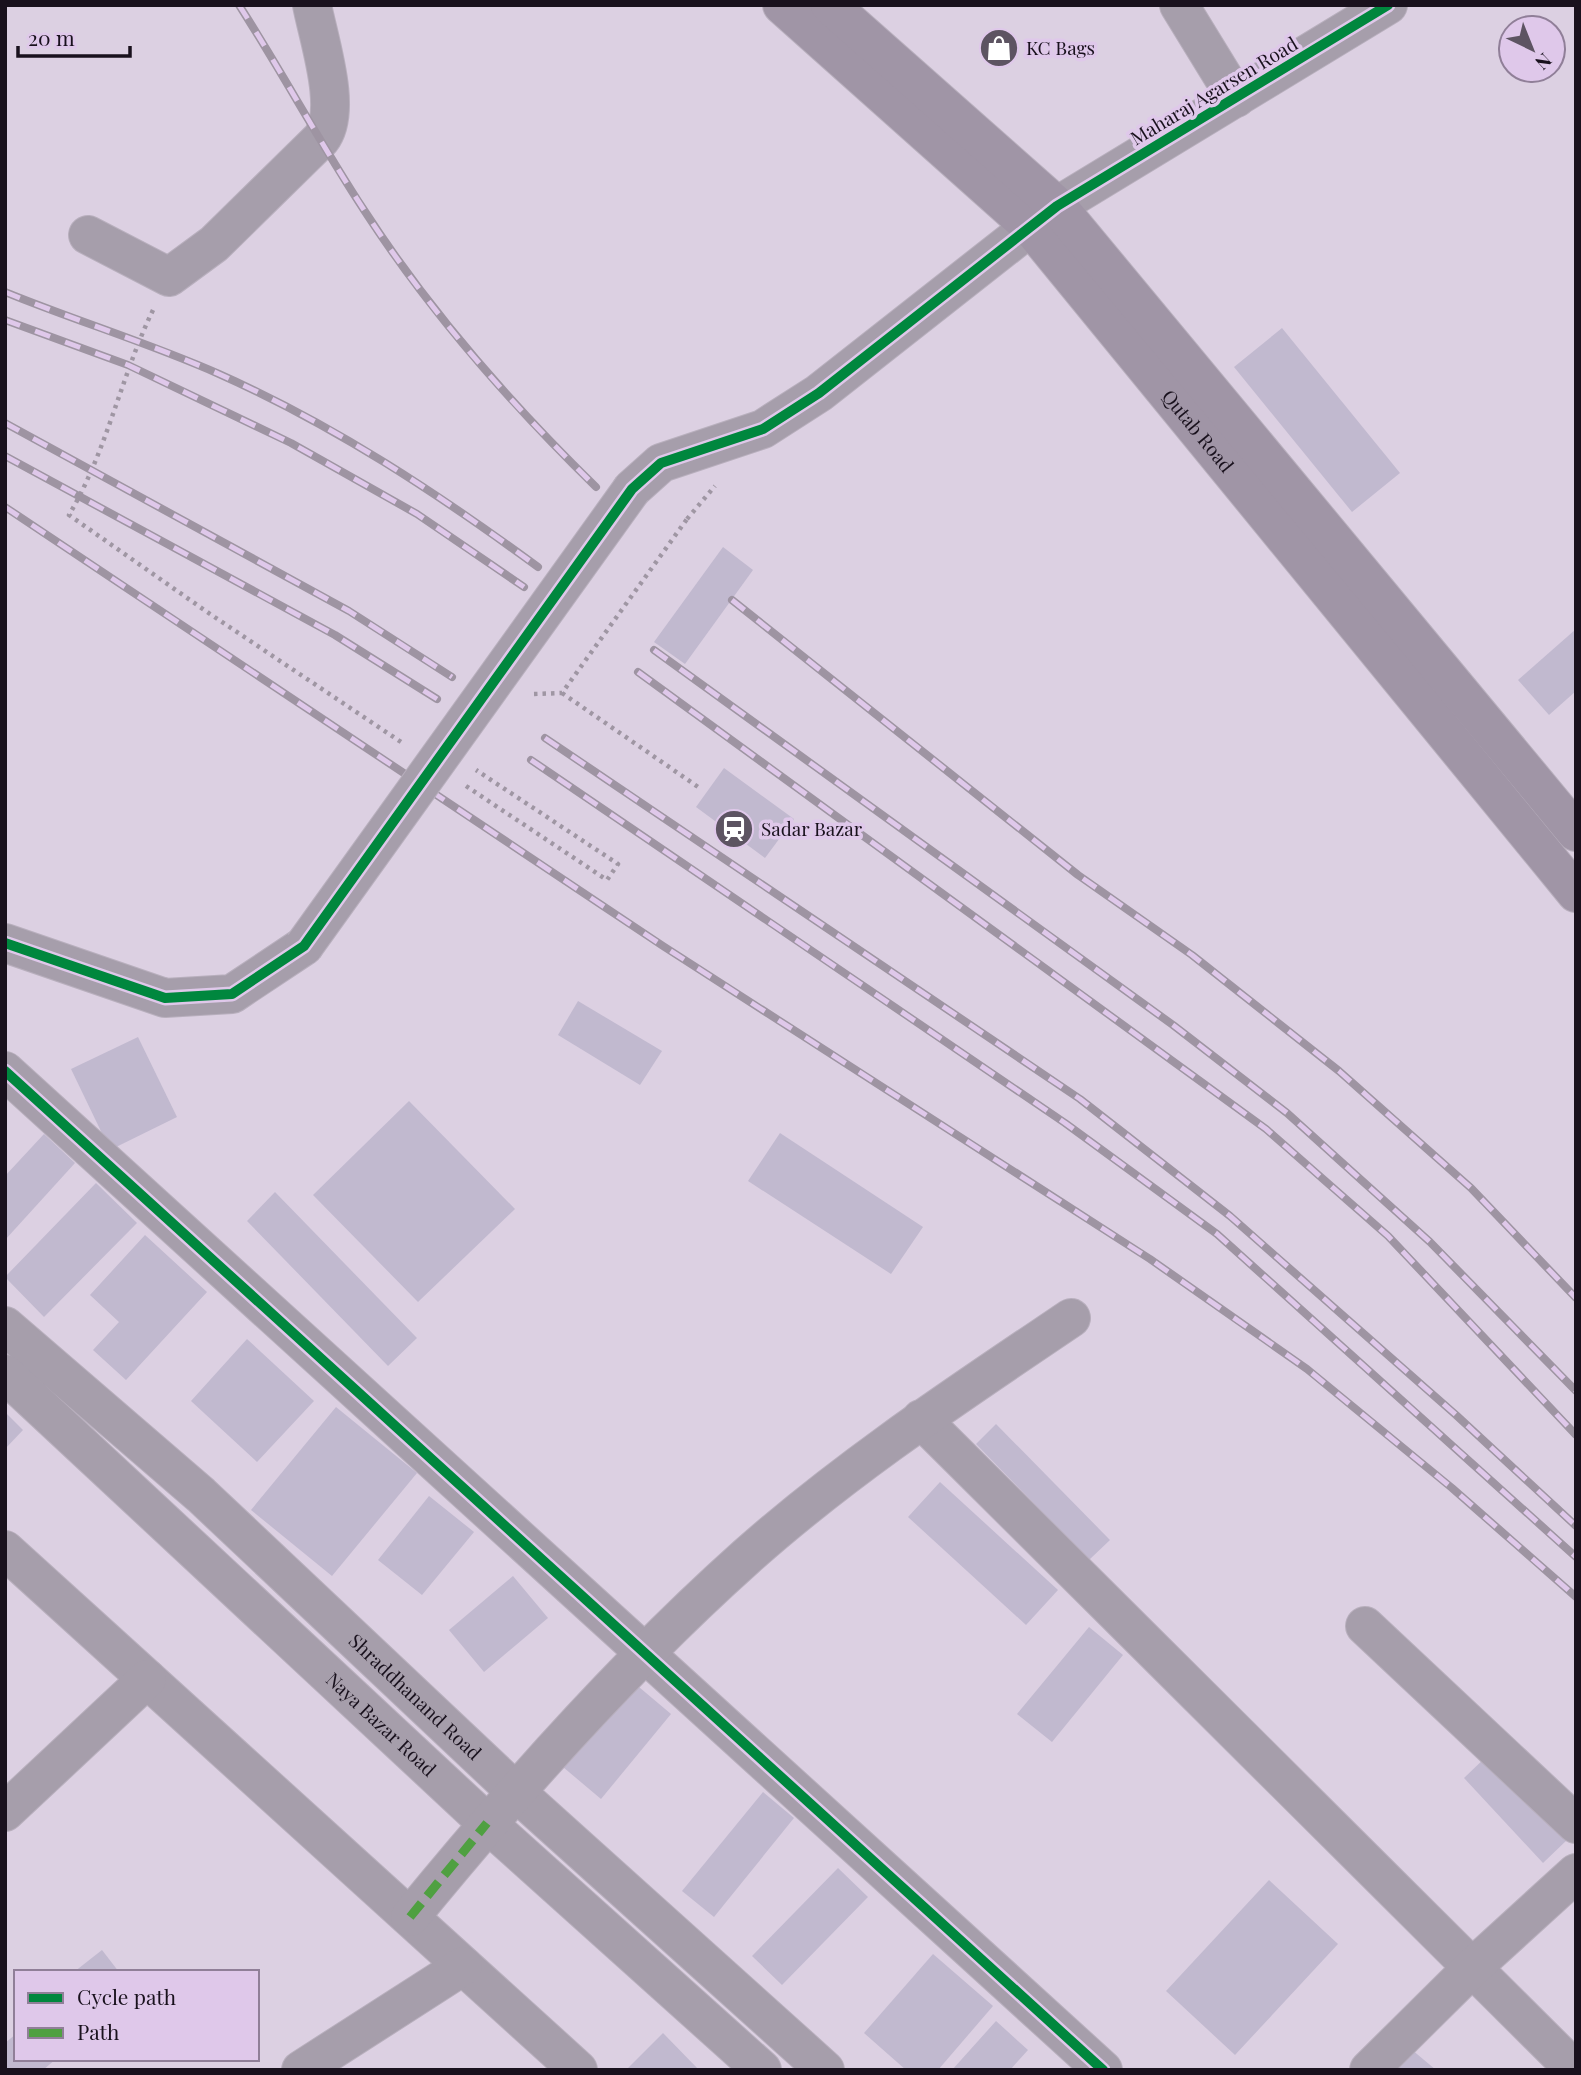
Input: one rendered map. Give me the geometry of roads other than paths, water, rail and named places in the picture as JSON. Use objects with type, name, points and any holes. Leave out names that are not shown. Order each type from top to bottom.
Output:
[{"type":"main road","name":"Qutab Road","points":[[782,5],[1044,216],[1576,893]]},
{"type":"main road","name":"Qutab Road","points":[[830,5],[1044,216],[1576,832]]},
{"type":"street","points":[[88,235],[169,277],[214,244],[328,130],[332,104],[312,5]]},
{"type":"street","points":[[1179,5],[1236,98]]},
{"type":"street","name":"Maharaj Agarsen Road","points":[[5,943],[165,998],[232,994],[304,946],[632,489],[661,463],[763,429],[797,408],[1044,216],[1388,5]]},
{"type":"street","points":[[5,1071],[647,1653],[1084,2064]]},
{"type":"street","points":[[410,1917],[516,1792],[647,1653],[747,1557],[841,1479],[921,1419],[1071,1318]]},
{"type":"street","name":"Shraddhanand Road","points":[[5,1326],[201,1495],[516,1792],[825,2070]]},
{"type":"street","name":"Naya Bazar Road","points":[[5,1374],[487,1823],[761,2070]]},
{"type":"street","points":[[921,1419],[1474,1966],[1575,2070]]},
{"type":"street","points":[[5,1550],[578,2070]]},
{"type":"street","points":[[1365,1626],[1576,1824]]},
{"type":"street","points":[[5,1812],[148,1679]]},
{"type":"street","points":[[1369,2070],[1474,1966],[1576,1873]]},
{"type":"street","points":[[301,2070],[463,1966]]},
{"type":"railway","points":[[239,5],[389,248],[472,355],[532,422],[596,487]]},
{"type":"railway","points":[[5,292],[193,363],[303,415],[423,487],[538,567]]},
{"type":"railway","points":[[5,320],[128,365],[291,443],[417,514],[524,587]]},
{"type":"railway","points":[[5,423],[349,611],[452,677]]},
{"type":"railway","points":[[5,456],[335,635],[437,699]]},
{"type":"railway","points":[[5,507],[663,946],[1150,1259],[1307,1369],[1452,1488],[1576,1597]]},
{"type":"railway","points":[[732,600],[1078,875],[1192,955],[1339,1071],[1471,1188],[1576,1298]]},
{"type":"railway","points":[[654,650],[1173,1025],[1287,1113],[1430,1242],[1576,1391]]},
{"type":"railway","points":[[638,672],[1266,1129],[1388,1236],[1576,1435]]},
{"type":"railway","points":[[545,738],[1080,1099],[1230,1216],[1456,1415],[1576,1526]]},
{"type":"railway","points":[[531,760],[1065,1123],[1217,1234],[1576,1557]]},
{"type":"place","name":"KC Bags","points":[[999,48]]},
{"type":"place","name":"Sadar Bazar","points":[[734,829]]}]
